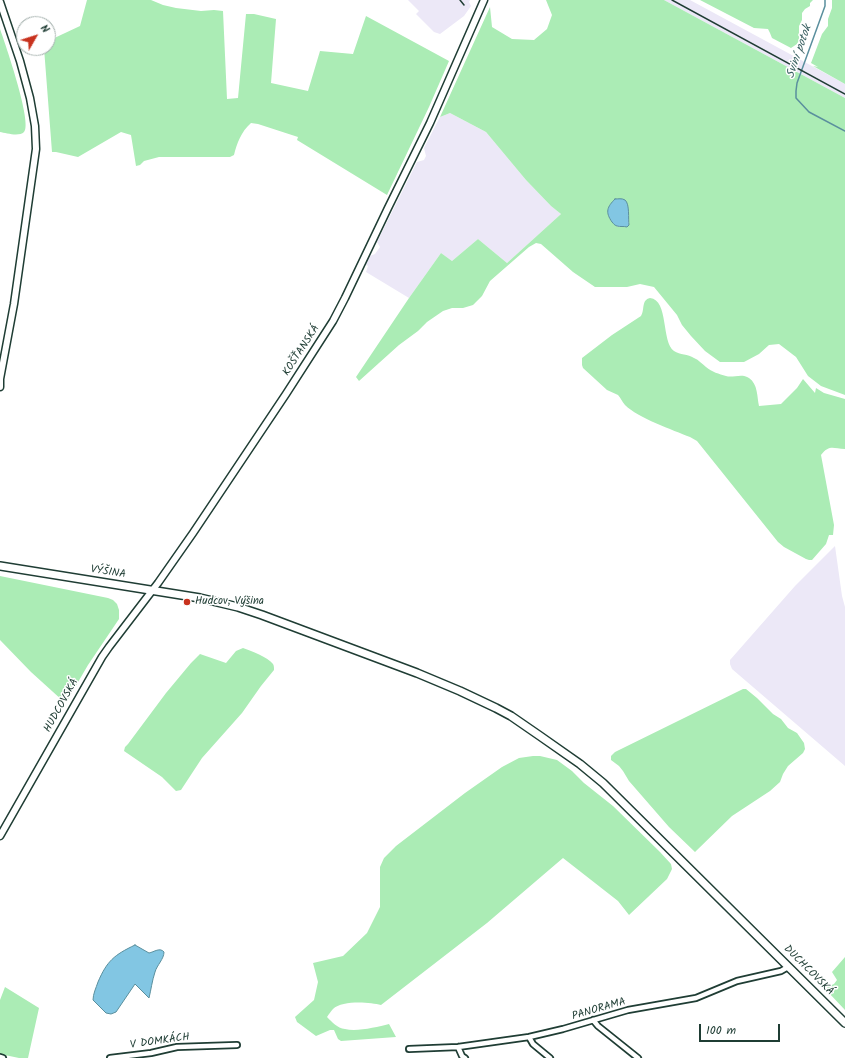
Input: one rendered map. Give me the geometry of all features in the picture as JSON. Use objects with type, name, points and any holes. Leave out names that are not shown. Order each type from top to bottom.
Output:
[{"type":"main road","name":"VÝŠINA","points":[[0,566],[212,601]]},
{"type":"main road","name":"DUCHCOVSKÁ","points":[[212,601],[252,612],[417,673],[480,700],[511,716],[564,753],[603,783],[845,1023]]},
{"type":"street","name":"KOŠŤANSKÁ","points":[[152,591],[298,377],[331,325],[439,104],[484,0]]},
{"type":"street","points":[[0,2],[20,60],[30,98],[35,126],[36,149],[14,304],[0,379],[0,387]]},
{"type":"street","name":"HUDCOVSKÁ","points":[[0,836],[96,666],[108,647],[152,591]]},
{"type":"street","name":"PANORAMA","points":[[409,1049],[458,1047],[529,1037],[563,1029],[628,1010],[696,998],[732,983],[781,971],[788,967]]},
{"type":"street","points":[[593,1020],[598,1026],[638,1058]]},
{"type":"street","points":[[529,1037],[533,1044],[550,1058]]},
{"type":"street","name":"V DOMKÁCH","points":[[110,1058],[177,1047],[237,1045]]},
{"type":"street","points":[[458,1047],[462,1056],[465,1058]]},
{"type":"street","points":[[157,1051],[157,1058]]},
{"type":"shaded area","points":[[408,0],[470,0],[469,2],[471,6],[464,16],[440,34],[434,32],[416,14],[419,11]]},
{"type":"shaded area","points":[[664,0],[690,0],[801,60],[845,84],[845,98]]},
{"type":"shaded area","points":[[450,113],[486,132],[526,180],[551,206],[561,214],[507,263],[478,239],[452,261],[441,253],[409,298],[366,272],[368,266],[365,264],[370,256],[375,254],[380,247],[377,242],[417,162],[424,160],[426,156],[424,148],[440,117]]},
{"type":"shaded area","points":[[835,546],[845,607],[845,766],[732,669],[730,664],[730,660],[795,586]]},
{"type":"green space","points":[[87,0],[151,0],[176,8],[201,11],[223,11],[227,99],[238,98],[246,14],[254,14],[276,19],[271,83],[308,91],[320,51],[353,54],[366,16],[449,61],[387,195],[297,140],[298,137],[251,123],[240,138],[234,155],[230,157],[159,157],[144,161],[140,165],[136,166],[131,135],[121,132],[78,157],[52,152],[45,56],[56,56],[56,37],[80,26]]},
{"type":"green space","points":[[546,0],[664,0],[845,98],[845,395],[821,386],[808,376],[796,357],[779,344],[769,345],[759,354],[744,362],[720,362],[705,351],[691,336],[682,325],[677,315],[654,287],[640,284],[627,287],[595,287],[573,272],[541,244],[536,243],[529,247],[490,281],[482,296],[473,305],[443,311],[399,345],[359,381],[356,377],[441,253],[452,261],[478,239],[507,263],[561,214],[551,206],[526,180],[486,132],[450,113],[440,117],[490,7],[492,27],[512,39],[534,40],[547,29],[552,15]],"holes":[[[628,206],[629,225],[618,227],[609,216],[609,207]]]},
{"type":"green space","points":[[700,0],[813,0],[810,3],[810,6],[802,13],[802,20],[799,26],[799,41],[791,48],[772,38],[768,29],[754,28]]},
{"type":"green space","points":[[832,0],[845,0],[845,84],[813,66],[818,67],[811,63],[822,34],[828,26],[828,19],[832,8]]},
{"type":"green space","points":[[0,29],[25,114],[26,126],[24,132],[19,134],[0,132]]},
{"type":"green space","points":[[650,298],[656,300],[660,306],[663,313],[667,339],[674,351],[692,357],[708,369],[718,374],[743,376],[749,378],[756,387],[759,406],[781,404],[797,388],[803,379],[815,393],[816,388],[824,393],[845,399],[845,449],[829,448],[821,455],[834,525],[833,535],[829,535],[826,544],[812,560],[806,559],[778,542],[697,441],[647,419],[631,410],[624,404],[618,395],[607,390],[583,368],[582,358],[612,335],[641,316],[645,301]]},
{"type":"green space","points":[[0,576],[108,598],[117,604],[119,619],[88,665],[67,701],[63,701],[31,672],[0,640]]},
{"type":"green space","points":[[243,648],[259,654],[271,661],[274,670],[242,713],[202,758],[181,790],[176,791],[162,777],[124,751],[125,747],[166,693],[200,654],[226,663],[236,651]]},
{"type":"green space","points":[[743,689],[746,689],[773,714],[781,719],[788,728],[797,733],[804,743],[805,749],[803,753],[788,766],[780,782],[770,791],[732,816],[695,852],[669,827],[629,781],[619,766],[611,760],[611,756],[615,752]]},
{"type":"green space","points":[[533,756],[557,760],[613,806],[671,864],[672,869],[667,879],[629,915],[618,901],[563,858],[487,923],[381,1005],[370,1003],[343,1004],[333,1009],[327,1017],[337,1026],[350,1030],[367,1029],[389,1024],[396,1037],[341,1041],[338,1039],[334,1030],[330,1030],[316,1036],[297,1022],[295,1017],[314,1000],[318,982],[313,963],[343,956],[367,933],[380,907],[380,867],[384,858],[396,846],[465,793],[502,767],[519,758]]},
{"type":"green space","points":[[845,957],[845,1010],[828,992],[827,987],[834,984],[837,980],[832,972]]},
{"type":"green space","points":[[5,987],[39,1008],[28,1058],[19,1058],[0,1054],[0,1000]]},
{"type":"water","points":[[615,199],[623,199],[627,202],[629,225],[627,227],[615,225],[608,215],[609,207]]},
{"type":"water","points":[[135,945],[149,953],[159,950],[164,952],[155,972],[149,998],[135,984],[116,1012],[111,1014],[106,1013],[93,1000],[98,982],[112,959]]},
{"type":"waterway","name":"Sviní potok","points":[[825,0],[825,6],[797,83],[796,98],[809,112],[845,131]]},
{"type":"railway","points":[[460,0],[464,5]]},
{"type":"railway","points":[[672,0],[845,94]]},
{"type":"place","name":"Hudcov, Výšina","points":[[187,602]]}]
